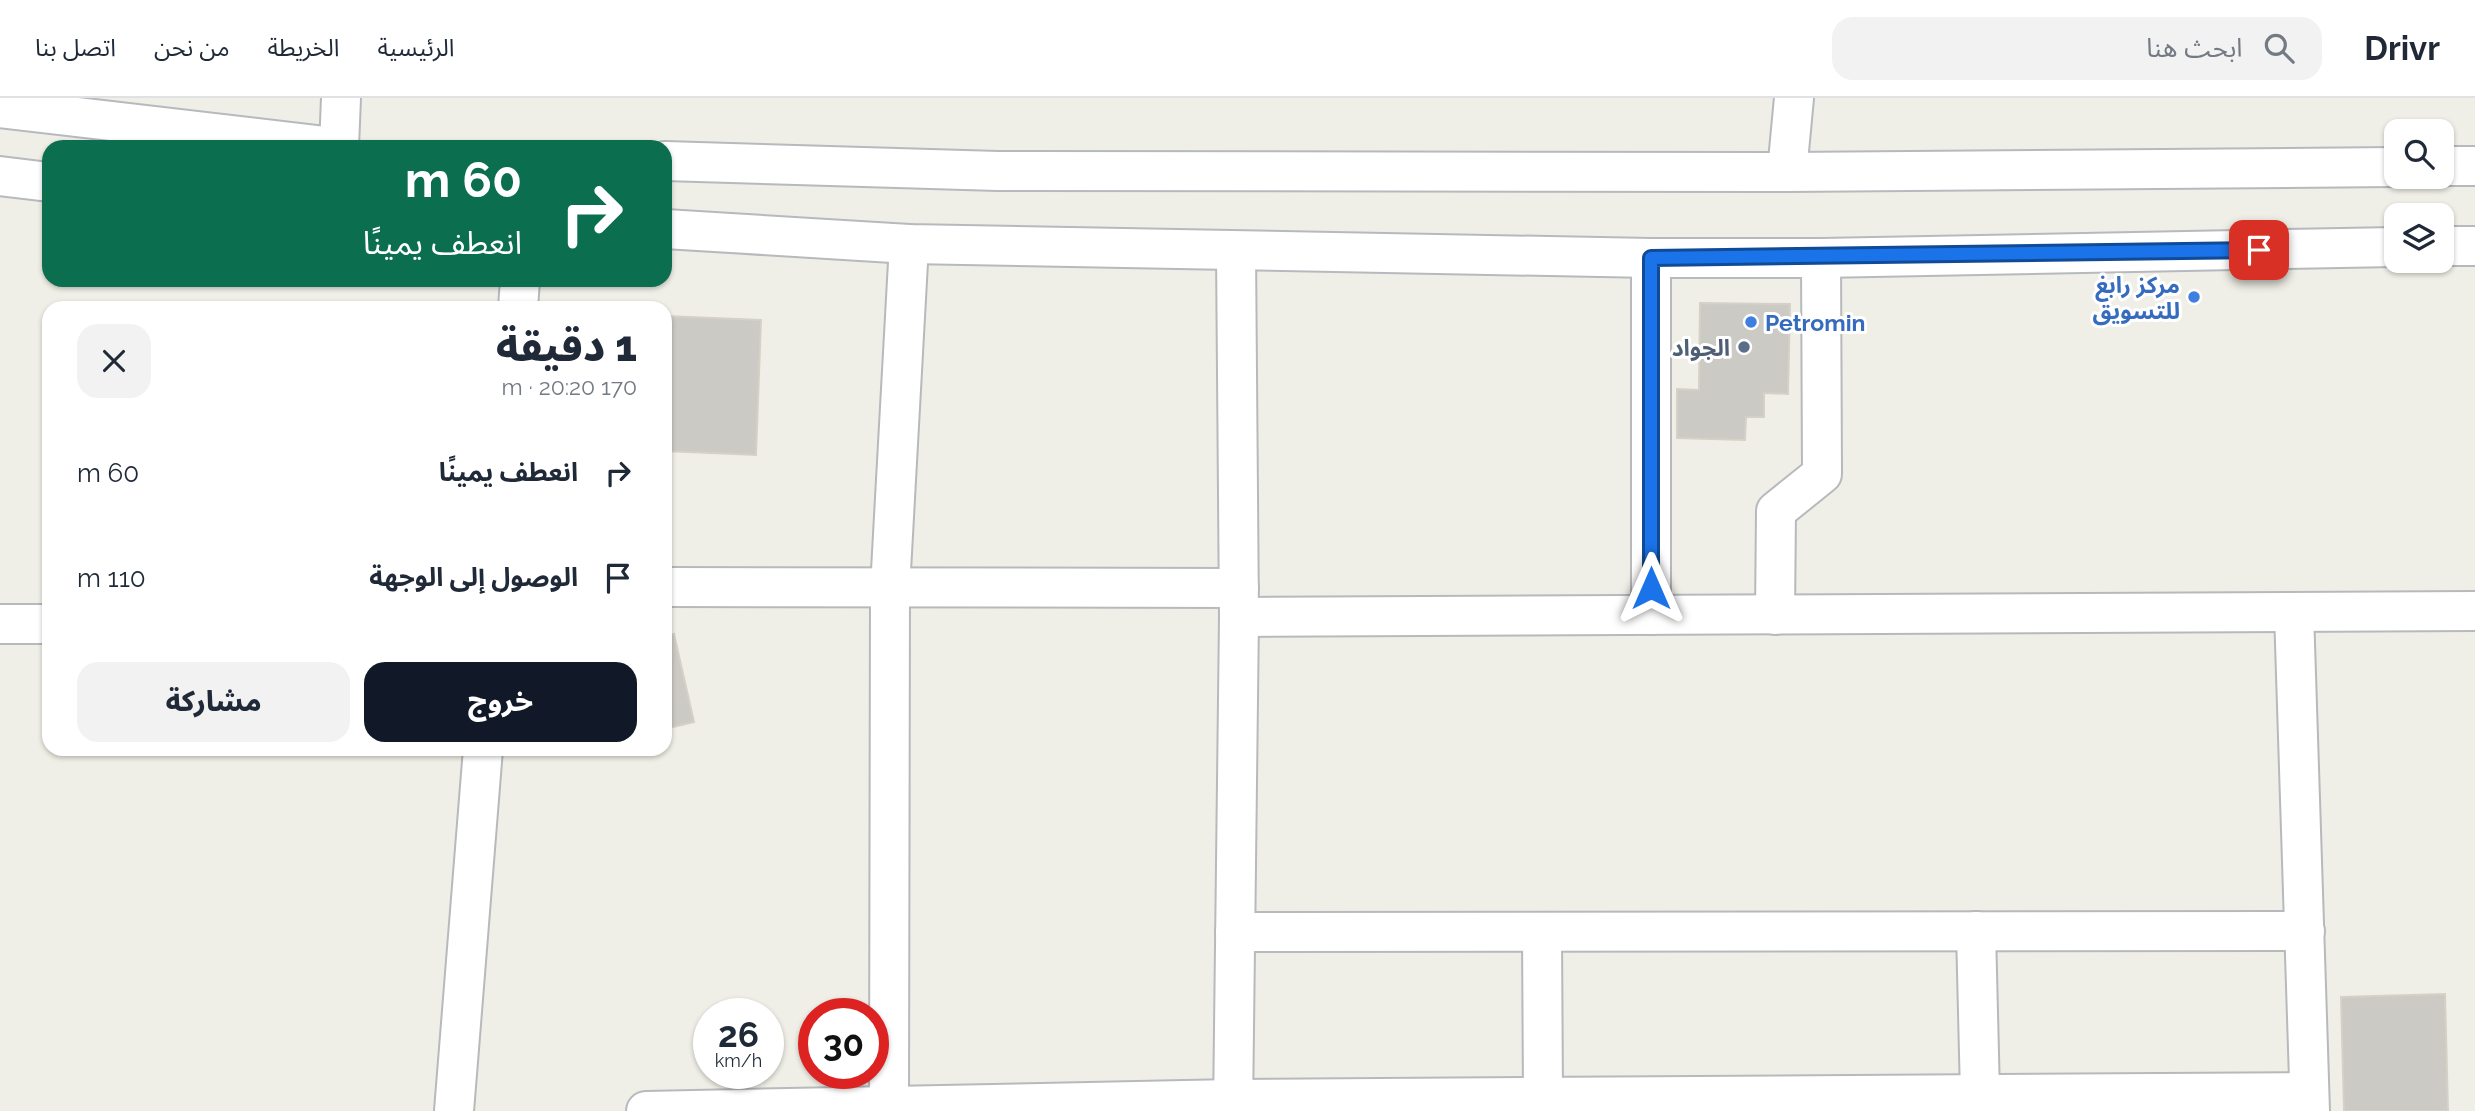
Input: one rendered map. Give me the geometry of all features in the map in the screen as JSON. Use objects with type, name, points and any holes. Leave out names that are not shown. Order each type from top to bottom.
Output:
[{"type":"street","points":[[337,140],[341,98]]},
{"type":"street","points":[[1787,172],[1794,98]]},
{"type":"street","points":[[0,108],[276,140]]},
{"type":"street","points":[[672,161],[998,171],[1787,172],[2384,167]]},
{"type":"street","points":[[2454,166],[2475,166]]},
{"type":"street","points":[[0,176],[42,181]]},
{"type":"street","points":[[672,229],[909,244],[1651,258],[1821,258],[2384,247]]},
{"type":"street","points":[[889,1106],[890,589],[909,244]]},
{"type":"street","points":[[2454,246],[2475,246]]},
{"type":"street","points":[[1233,1105],[1239,603],[1236,251]]},
{"type":"street","points":[[1651,258],[1651,615]]},
{"type":"street","points":[[1775,615],[1776,510],[1822,474],[1821,258]]},
{"type":"street","points":[[672,587],[890,589],[1651,615],[2475,611]]},
{"type":"street","points":[[646,1111],[889,1106],[1233,1105],[1543,1097],[1980,1094],[2310,1101],[2294,612]]},
{"type":"street","points":[[0,624],[42,624]]},
{"type":"street","points":[[454,1111],[482,756]]},
{"type":"street","points":[[1976,931],[1980,1094]]},
{"type":"street","points":[[1235,932],[2305,931]]},
{"type":"street","points":[[1542,932],[1543,1097]]},
{"type":"building","name":"الجواد","points":[[1700,303],[1790,304],[1788,394],[1764,393],[1764,417],[1746,417],[1745,440],[1677,438],[1677,389],[1699,390]]},
{"type":"building","points":[[672,316],[761,320],[756,455],[672,451]]},
{"type":"building","points":[[672,634],[694,722],[672,727]]},
{"type":"building","points":[[2445,994],[2448,1111],[2344,1111],[2341,997]]},
{"type":"place","name":"مركز رابغ للتسويق","points":[[2194,297]]},
{"type":"place","name":"Petromin","points":[[1751,322]]},
{"type":"place","name":"الجواد","points":[[1744,347]]},
{"type":"route","points":[[1651,588],[1651,258],[1821,258],[2259,250]]}]
